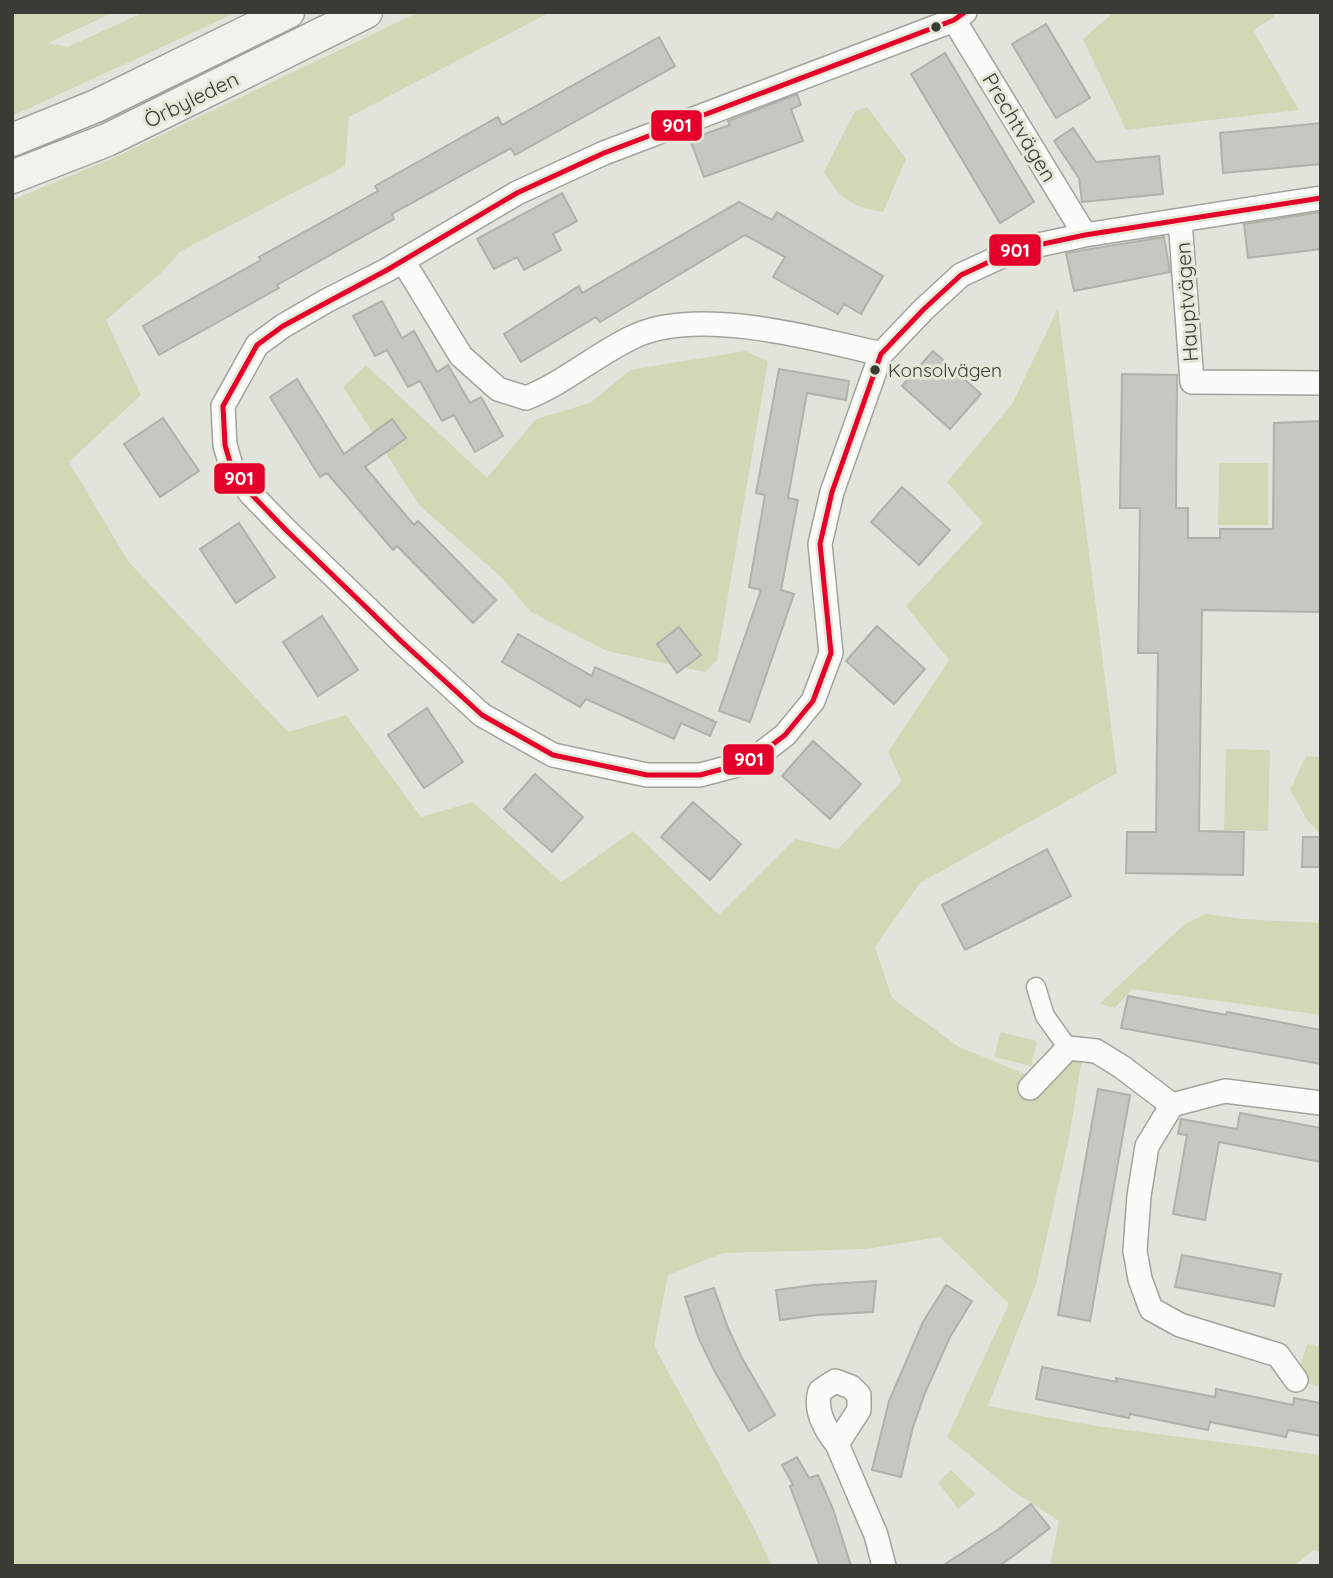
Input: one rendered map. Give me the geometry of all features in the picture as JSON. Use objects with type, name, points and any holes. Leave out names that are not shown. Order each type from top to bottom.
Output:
[{"type":"main road","name":"Örbyleden","points":[[12,140],[96,106],[288,12]]},
{"type":"main road","name":"Örbyleden","points":[[12,177],[107,140],[366,12]]},
{"type":"street","name":"Prechtvägen","points":[[960,16],[1085,234]]},
{"type":"street","name":"Hauptvägen","points":[[960,16],[604,153],[517,193],[403,261],[283,326],[257,345],[223,406],[225,445],[232,469],[251,495],[286,530],[482,715],[553,755],[648,775],[700,775],[734,766],[759,755],[785,735],[813,701],[831,653],[820,544],[832,492],[881,354],[961,275],[1016,250],[1085,234],[1321,198]]},
{"type":"street","name":"Hauptvägen","points":[[1180,220],[1192,382],[1321,383]]},
{"type":"street","points":[[403,261],[461,356],[498,388],[526,398],[553,387],[634,336],[683,323],[761,329],[881,354]]},
{"type":"street","points":[[1036,987],[1045,1016],[1068,1048],[1096,1051],[1172,1105]]},
{"type":"street","points":[[1030,1088],[1068,1048]]},
{"type":"street","points":[[1296,1380],[1278,1356],[1180,1325],[1151,1310],[1140,1279],[1135,1251],[1139,1196],[1147,1146],[1172,1105],[1226,1091],[1321,1103]]},
{"type":"street","points":[[837,1444],[876,1535],[884,1566]]},
{"type":"green space","points":[[12,12],[114,12],[48,43],[68,47],[144,12],[238,12],[12,116]]},
{"type":"green space","points":[[419,12],[551,12],[349,117],[345,166],[181,251],[161,273],[106,320],[141,395],[69,462],[128,561],[288,732],[346,715],[421,817],[473,802],[561,882],[633,831],[719,915],[795,839],[838,849],[902,781],[888,752],[949,660],[906,606],[983,523],[947,482],[1012,404],[1058,308],[1117,773],[920,883],[875,947],[892,998],[959,1047],[1027,1075],[1082,1058],[1069,1138],[1036,1284],[988,1406],[1096,1426],[1321,1455],[1321,1552],[1313,1550],[1294,1566],[1050,1566],[1059,1521],[1013,1491],[947,1437],[1009,1304],[940,1237],[866,1249],[723,1253],[668,1275],[654,1346],[752,1524],[772,1566],[12,1566],[12,200],[111,159]]},
{"type":"green space","points":[[1114,12],[1274,12],[1274,17],[1253,30],[1299,110],[1126,130],[1083,39]]},
{"type":"green space","points":[[867,107],[906,159],[883,212],[848,200],[824,172],[855,111]]},
{"type":"green space","points":[[745,351],[768,361],[717,660],[705,672],[607,651],[531,612],[500,576],[420,506],[343,387],[366,365],[487,478],[536,419],[590,403],[630,370]]},
{"type":"green space","points":[[1219,463],[1268,463],[1268,525],[1218,525]]},
{"type":"green space","points":[[1226,749],[1270,750],[1268,831],[1224,830]]},
{"type":"green space","points":[[1306,756],[1321,757],[1321,835],[1307,820],[1290,789]]},
{"type":"green space","points":[[1206,914],[1321,923],[1321,1015],[1132,989],[1115,1008],[1099,1004],[1185,924]]},
{"type":"green space","points":[[1001,1032],[1037,1041],[1031,1066],[994,1057]]},
{"type":"green space","points":[[1307,1344],[1321,1347],[1321,1387],[1296,1380]]},
{"type":"green space","points":[[951,1470],[976,1494],[958,1509],[938,1482]]},
{"type":"building","points":[[1046,24],[1090,98],[1056,118],[1012,44]]},
{"type":"building","points":[[659,37],[675,66],[515,155],[511,148],[392,214],[394,219],[277,285],[279,288],[159,355],[143,326],[261,260],[259,257],[378,191],[375,186],[498,117],[502,125]]},
{"type":"building","points":[[945,53],[1034,202],[1000,223],[911,74]]},
{"type":"building","points":[[797,94],[801,105],[791,109],[803,141],[704,177],[690,139],[730,125],[728,121]]},
{"type":"building","points":[[1321,123],[1321,164],[1223,173],[1220,133]]},
{"type":"building","points":[[1073,128],[1096,162],[1159,156],[1163,194],[1082,202],[1079,178],[1054,141]]},
{"type":"building","points":[[562,193],[577,221],[553,234],[561,250],[524,270],[517,257],[494,269],[477,239]]},
{"type":"building","points":[[739,202],[772,220],[777,212],[883,276],[861,314],[844,304],[838,314],[773,277],[785,257],[745,235],[600,322],[596,317],[521,362],[504,334],[579,286],[582,293]]},
{"type":"building","points":[[1321,212],[1321,249],[1248,258],[1244,224]]},
{"type":"building","points":[[1164,237],[1170,272],[1074,291],[1066,253]]},
{"type":"building","points":[[382,301],[402,338],[414,331],[437,372],[448,365],[470,403],[481,397],[503,436],[475,452],[454,415],[442,421],[420,381],[408,387],[387,350],[375,356],[353,316]]},
{"type":"building","points":[[933,351],[981,394],[950,429],[902,386]]},
{"type":"building","points":[[779,369],[849,381],[846,400],[807,393],[788,498],[798,500],[781,590],[794,594],[750,722],[719,711],[761,590],[749,587],[765,495],[756,493]]},
{"type":"building","points":[[1122,374],[1177,375],[1176,508],[1188,508],[1188,538],[1220,538],[1220,529],[1273,529],[1274,423],[1321,421],[1321,612],[1202,610],[1199,831],[1244,832],[1243,875],[1126,873],[1127,832],[1156,832],[1158,653],[1138,653],[1140,508],[1120,508]]},
{"type":"building","points":[[297,379],[344,454],[392,419],[406,438],[365,467],[414,525],[418,521],[496,600],[473,623],[397,546],[393,550],[327,473],[320,477],[270,397]]},
{"type":"building","points":[[163,418],[199,471],[160,497],[124,444]]},
{"type":"building","points":[[902,487],[950,530],[919,565],[871,522]]},
{"type":"building","points":[[239,523],[275,577],[236,603],[200,549]]},
{"type":"building","points":[[322,616],[358,670],[318,696],[283,642]]},
{"type":"building","points":[[877,626],[925,669],[894,704],[846,661]]},
{"type":"building","points":[[679,627],[701,655],[677,673],[657,644]]},
{"type":"building","points":[[518,634],[592,676],[595,667],[716,722],[710,736],[681,723],[674,739],[586,699],[580,707],[502,662]]},
{"type":"building","points":[[427,708],[463,762],[424,788],[388,735]]},
{"type":"building","points":[[813,741],[861,784],[830,819],[782,776]]},
{"type":"building","points":[[535,774],[583,817],[552,852],[504,809]]},
{"type":"building","points":[[693,802],[741,844],[710,880],[661,837]]},
{"type":"building","points":[[1303,837],[1321,837],[1321,867],[1302,867]]},
{"type":"building","points":[[1047,849],[1071,896],[965,950],[942,905]]},
{"type":"building","points":[[1128,996],[1321,1030],[1321,1064],[1121,1028]]},
{"type":"building","points":[[1098,1089],[1130,1095],[1090,1321],[1058,1315]]},
{"type":"building","points":[[1240,1113],[1321,1128],[1321,1162],[1219,1142],[1205,1220],[1173,1214],[1187,1135],[1178,1134],[1181,1119],[1237,1129]]},
{"type":"building","points":[[1182,1255],[1281,1274],[1274,1306],[1175,1287]]},
{"type":"building","points":[[876,1281],[873,1312],[780,1320],[776,1290]]},
{"type":"building","points":[[946,1285],[972,1301],[950,1337],[925,1393],[913,1427],[901,1477],[872,1470],[889,1401],[923,1322]]},
{"type":"building","points":[[714,1288],[742,1358],[775,1415],[749,1431],[698,1337],[685,1297]]},
{"type":"building","points":[[1042,1367],[1215,1397],[1216,1389],[1293,1405],[1294,1398],[1321,1403],[1321,1436],[1288,1430],[1286,1437],[1210,1422],[1208,1430],[1130,1414],[1129,1418],[1036,1399]]},
{"type":"building","points":[[797,1457],[809,1478],[818,1475],[833,1509],[851,1566],[820,1566],[790,1486],[793,1485],[782,1465]]},
{"type":"building","points":[[1031,1504],[1050,1528],[999,1566],[942,1566],[999,1529]]},
{"type":"transit line","name":"901","points":[[965,12],[954,20],[604,153],[517,193],[387,270],[283,326],[257,345],[223,406],[225,445],[232,469],[251,494],[286,530],[482,715],[553,755],[647,775],[700,775],[734,766],[759,755],[785,735],[813,701],[831,653],[820,544],[832,492],[881,354],[924,309],[961,275],[1015,250],[1085,235],[1321,198]]},
{"type":"place","name":"Konsolvägen","points":[[875,370]]}]
